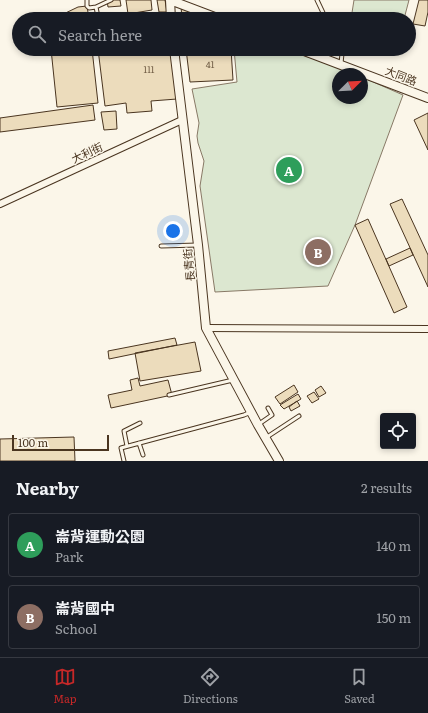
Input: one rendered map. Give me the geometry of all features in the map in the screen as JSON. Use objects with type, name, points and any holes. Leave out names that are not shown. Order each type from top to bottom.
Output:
[{"type":"street","points":[[171,12],[170,0],[202,12]]},
{"type":"street","name":"長青街","points":[[175,56],[198,245],[206,328],[233,380],[279,461]]},
{"type":"street","name":"大同路","points":[[317,56],[428,98]]},
{"type":"street","name":"大利街","points":[[0,204],[182,120]]},
{"type":"street","points":[[206,328],[428,329]]},
{"type":"lane","points":[[87,0],[87,6],[89,8],[96,7],[111,0]]},
{"type":"lane","points":[[317,0],[323,12]]},
{"type":"lane","points":[[96,7],[97,12]]},
{"type":"lane","points":[[341,65],[342,56]]},
{"type":"lane","points":[[161,246],[198,245]]},
{"type":"lane","points":[[169,395],[233,380]]},
{"type":"lane","points":[[258,425],[272,415],[268,408]]},
{"type":"lane","points":[[124,461],[121,448],[244,416],[251,412]]},
{"type":"lane","points":[[265,438],[299,416]]},
{"type":"lane","points":[[127,446],[124,431],[140,423]]},
{"type":"lane","points":[[139,443],[143,455]]},
{"type":"green space","points":[[354,0],[409,0],[406,12],[352,12]]},
{"type":"green space","points":[[235,56],[306,56],[339,68],[332,68],[332,104],[368,104],[368,80],[403,95],[355,225],[328,286],[215,292],[200,186],[204,161],[198,143],[197,136],[199,123],[192,89],[237,82]]},
{"type":"building","points":[[107,0],[120,0],[121,6],[108,7]]},
{"type":"building","points":[[126,0],[151,0],[152,10],[128,12]]},
{"type":"building","points":[[157,0],[165,0],[167,12],[159,12]]},
{"type":"building","points":[[419,0],[428,0],[428,12],[425,26],[416,24],[416,12]]},
{"type":"building","points":[[87,6],[88,12],[68,12],[78,7]]},
{"type":"building","points":[[181,6],[199,12],[181,12]]},
{"type":"building","points":[[52,56],[93,56],[98,103],[57,107]]},
{"type":"building","points":[[99,56],[173,56],[177,99],[151,101],[152,111],[127,113],[126,103],[105,106]]},
{"type":"building","points":[[187,56],[231,56],[233,80],[190,82]]},
{"type":"building","points":[[93,105],[95,120],[0,132],[0,118]]},
{"type":"building","points":[[116,111],[117,129],[104,130],[101,112]]},
{"type":"building","points":[[428,113],[428,150],[414,120]]},
{"type":"building","points":[[402,199],[428,255],[428,287],[390,204]]},
{"type":"building","points":[[368,219],[407,307],[394,313],[355,225]]},
{"type":"building","points":[[410,248],[413,255],[389,266],[386,259]]},
{"type":"building","points":[[175,338],[177,345],[109,359],[108,351]]},
{"type":"building","points":[[195,342],[201,371],[140,381],[135,353]]},
{"type":"building","points":[[138,378],[140,386],[168,380],[172,395],[111,408],[108,395],[132,390],[130,380]]},
{"type":"building","points":[[294,385],[298,392],[280,404],[275,397]]},
{"type":"building","points":[[321,386],[326,393],[319,397],[315,390]]},
{"type":"building","points":[[314,392],[319,399],[312,403],[307,396]]},
{"type":"building","points":[[298,394],[301,399],[284,409],[280,405]]},
{"type":"building","points":[[297,401],[300,406],[291,411],[289,407]]},
{"type":"building","points":[[74,437],[75,461],[0,461],[0,439]]},
{"type":"place","name":"崙背運動公園","points":[[289,170]]},
{"type":"place","name":"崙背國中","points":[[318,252]]}]
